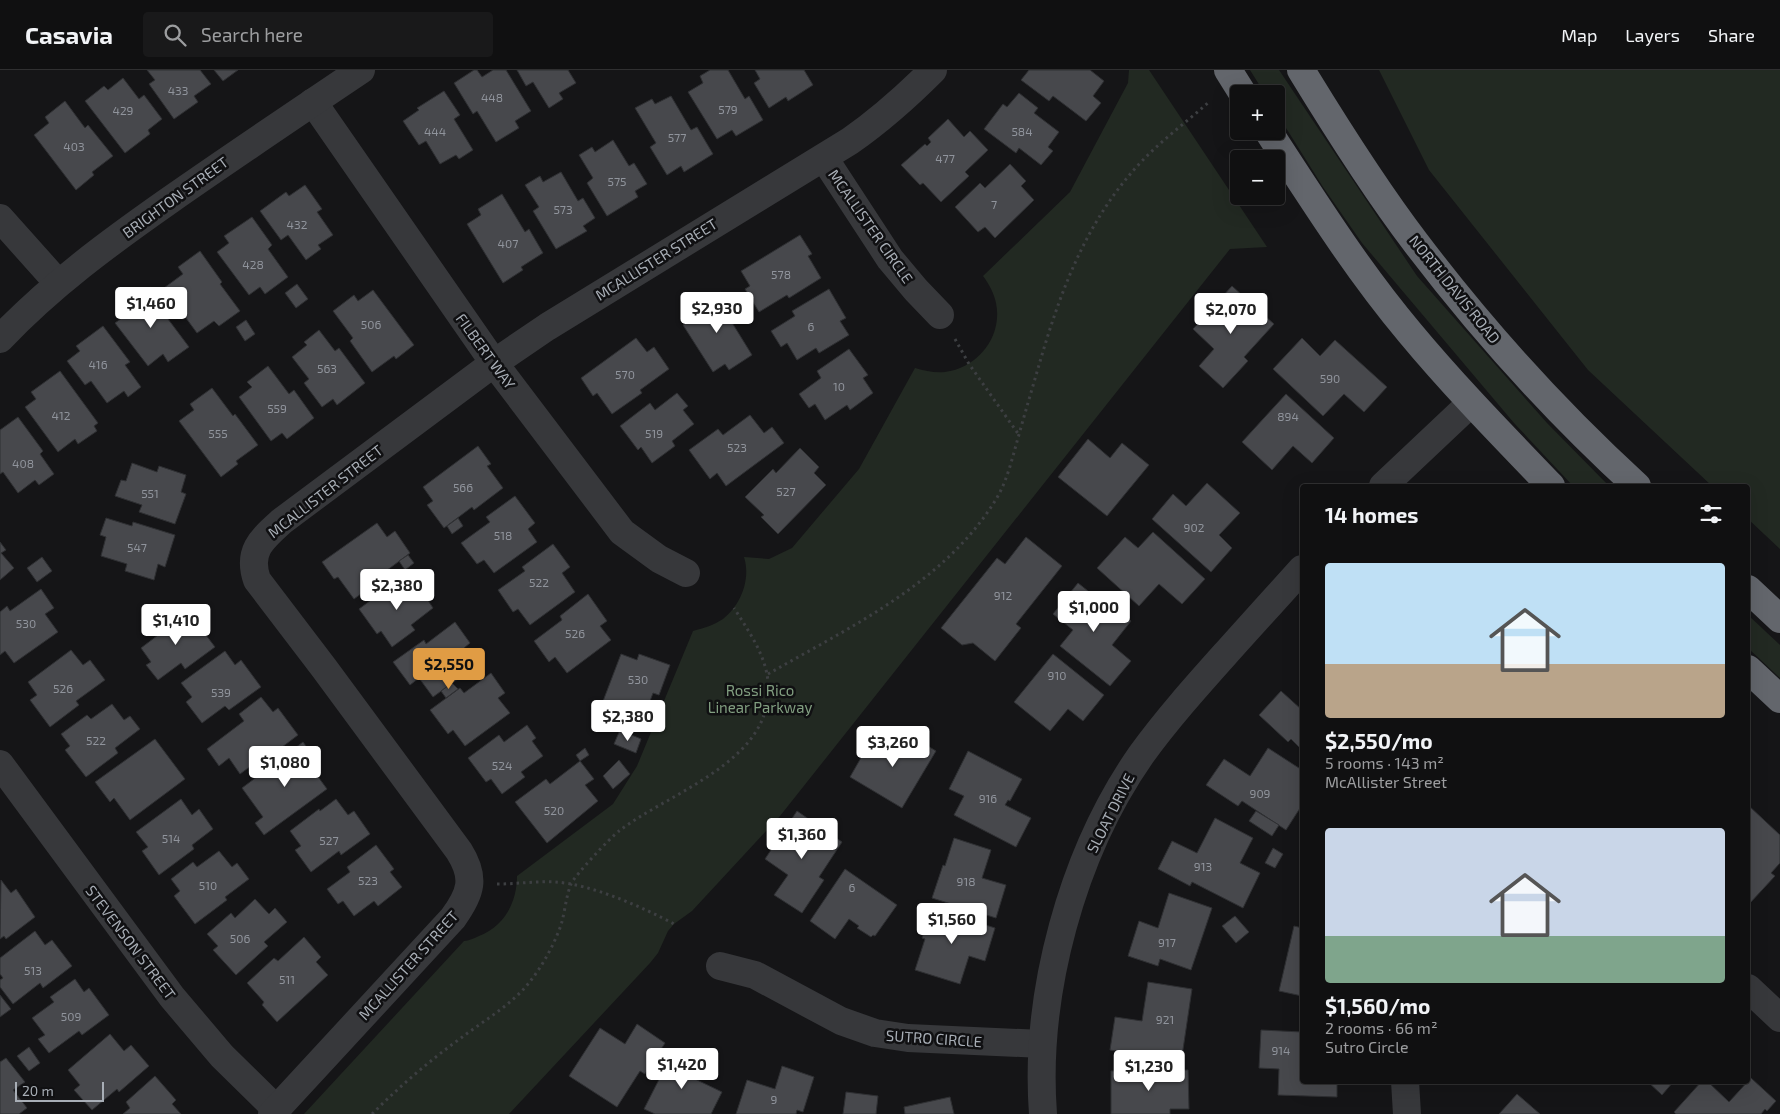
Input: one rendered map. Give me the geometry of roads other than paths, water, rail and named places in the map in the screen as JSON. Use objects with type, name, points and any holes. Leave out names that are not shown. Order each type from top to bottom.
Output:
[{"type":"highway","points":[[1228,70],[1237,85]]},
{"type":"highway","name":"NORTH DAVIS ROAD","points":[[1300,70],[1351,150],[1416,243],[1492,336],[1548,399],[1599,452],[1634,484]]},
{"type":"highway","points":[[1274,140],[1365,274],[1409,332],[1471,404],[1549,484]]},
{"type":"highway","points":[[1750,591],[1780,619]]},
{"type":"highway","points":[[1750,672],[1780,699]]},
{"type":"street","name":"BRIGHTON STREET","points":[[0,339],[58,283],[139,222],[257,138],[361,70]]},
{"type":"street","name":"MCALLISTER STREET","points":[[274,1112],[453,918],[467,896],[470,874],[467,863],[459,851],[257,580],[253,569],[255,551],[264,538],[282,520],[494,363],[602,293],[824,158],[872,126],[933,70]]},
{"type":"street","name":"FILBERT WAY","points":[[314,102],[494,363],[622,532],[659,559],[686,572]]},
{"type":"street","name":"MCALLISTER CIRCLE","points":[[824,158],[890,259],[940,315]]},
{"type":"street","points":[[0,218],[58,283]]},
{"type":"street","points":[[1384,484],[1471,404]]},
{"type":"street","name":"SLOAT DRIVE","points":[[1043,1114],[1042,1044],[1059,942],[1080,875],[1107,814],[1140,757],[1193,689],[1300,575]]},
{"type":"street","name":"STEVENSON STREET","points":[[0,764],[172,997],[222,1056],[274,1112]]},
{"type":"street","name":"SUTRO CIRCLE","points":[[720,966],[755,975],[841,1021],[876,1033],[908,1038],[1042,1044]]},
{"type":"street","points":[[1750,990],[1780,1018]]},
{"type":"street","points":[[1405,1084],[1407,1114]]},
{"type":"park label","name":"Rossi Rico Linear Parkway","points":[[760,698]]}]
